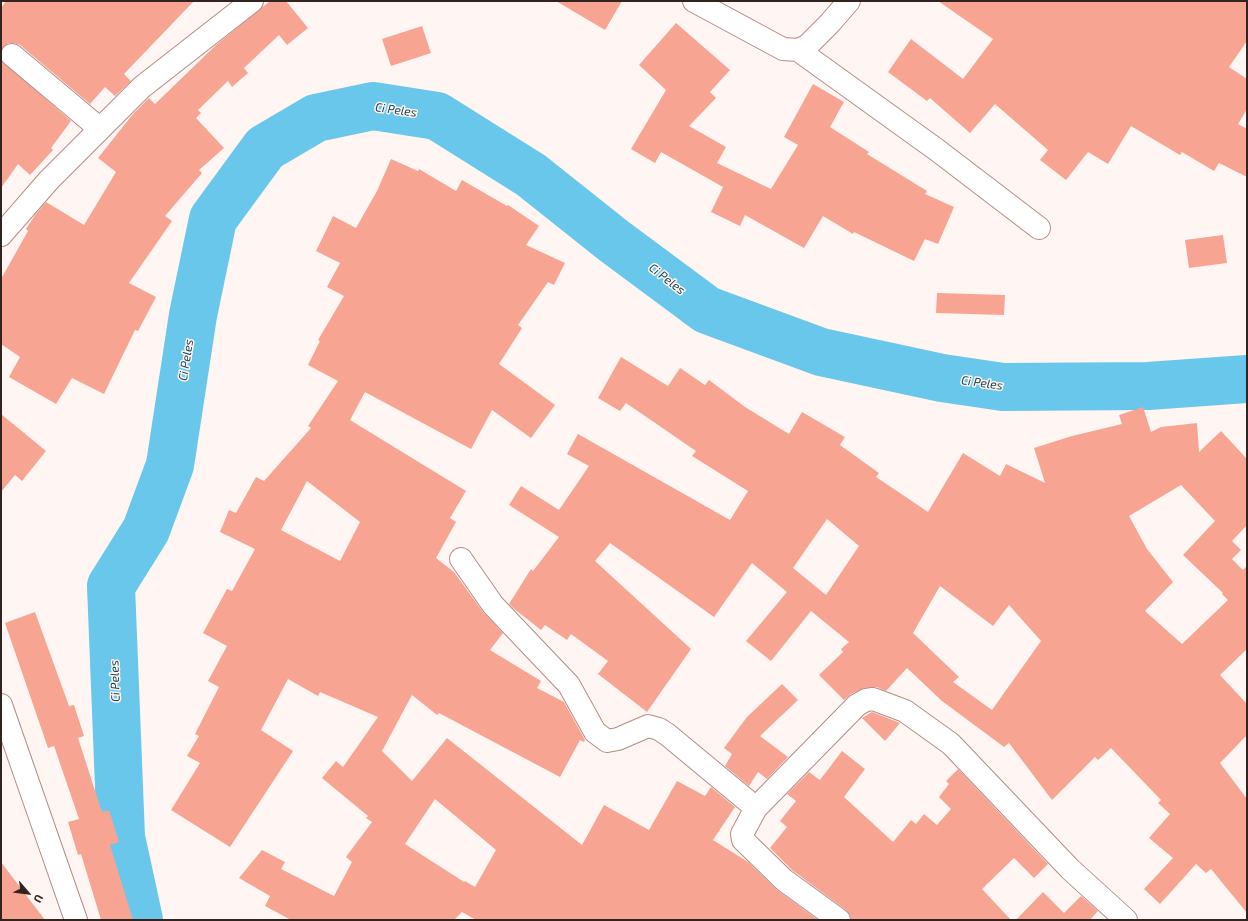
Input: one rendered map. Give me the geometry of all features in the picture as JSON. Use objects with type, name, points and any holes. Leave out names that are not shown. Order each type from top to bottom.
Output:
[{"type":"street","points":[[1,235],[49,180],[99,128],[142,87],[252,1]]},
{"type":"street","points":[[694,1],[783,49],[798,50],[807,46],[849,1]]},
{"type":"street","points":[[798,50],[937,150],[1039,228]]},
{"type":"street","points":[[12,55],[99,128]]},
{"type":"street","points":[[461,559],[493,605],[569,685],[595,732],[607,741],[612,741],[648,726],[659,729],[756,808]]},
{"type":"street","points":[[840,920],[784,880],[743,840],[742,834],[756,808],[857,705],[866,700],[873,699],[905,711],[951,744],[1070,869],[1126,920]]},
{"type":"street","points":[[1,706],[76,920]]},
{"type":"building","points":[[6,1],[194,1],[124,74],[131,81],[115,96],[105,87],[90,104],[20,45],[8,43],[1,50],[1,8]]},
{"type":"building","points":[[270,1],[286,1],[308,28],[287,45],[279,35],[244,68],[248,73],[232,87],[228,81],[198,110],[201,113],[196,118],[224,148],[199,170],[202,173],[165,216],[172,221],[129,283],[156,297],[138,331],[135,330],[104,394],[72,378],[56,404],[9,377],[20,357],[1,344],[1,279],[28,231],[26,229],[35,215],[46,202],[84,225],[116,172],[98,158],[133,114],[149,98],[155,104],[216,45]]},
{"type":"building","points":[[556,1],[622,1],[605,30]]},
{"type":"building","points":[[938,1],[1247,1],[1247,41],[1229,67],[1247,79],[1247,109],[1238,124],[1247,129],[1247,177],[1219,163],[1214,171],[1182,152],[1180,155],[1131,126],[1108,164],[1088,152],[1066,180],[1040,160],[1048,150],[995,104],[970,133],[930,98],[927,101],[888,72],[911,39],[963,79],[993,39]]},
{"type":"building","points":[[676,23],[730,70],[710,92],[716,98],[689,126],[726,147],[717,163],[771,189],[798,145],[784,137],[813,84],[844,102],[830,127],[869,152],[867,154],[927,191],[925,194],[954,207],[938,244],[925,239],[914,261],[854,232],[853,234],[823,216],[804,248],[745,215],[740,226],[711,212],[723,187],[661,152],[655,163],[631,149],[666,90],[639,65]]},
{"type":"building","points":[[422,26],[431,53],[391,66],[382,39]]},
{"type":"building","points":[[1,60],[71,121],[51,148],[53,150],[30,175],[18,164],[1,188]]},
{"type":"building","points":[[391,159],[418,171],[419,169],[456,191],[462,180],[507,206],[508,205],[539,226],[526,245],[565,263],[554,285],[548,282],[518,325],[522,328],[499,364],[555,405],[531,438],[492,410],[471,449],[365,392],[350,420],[466,491],[450,518],[456,522],[436,558],[454,572],[483,612],[503,633],[490,650],[541,681],[537,688],[564,702],[585,740],[584,742],[580,740],[560,777],[439,713],[437,715],[412,695],[382,751],[412,781],[447,738],[582,845],[604,805],[649,830],[677,781],[705,796],[711,787],[735,807],[713,840],[748,862],[777,890],[818,920],[476,920],[462,912],[454,920],[291,920],[265,906],[270,896],[239,878],[262,850],[285,862],[281,869],[334,896],[352,862],[346,857],[372,822],[366,818],[368,816],[322,778],[336,761],[343,767],[378,717],[320,692],[318,696],[288,679],[261,730],[293,751],[230,847],[171,810],[200,763],[187,756],[199,736],[195,734],[219,687],[208,681],[227,646],[203,633],[227,589],[232,591],[255,549],[220,532],[229,510],[236,513],[256,477],[264,481],[311,428],[308,426],[338,381],[308,365],[320,341],[318,340],[344,296],[327,287],[340,263],[316,251],[333,216],[356,228],[377,191]],"holes":[[[307,481],[360,522],[340,561],[281,530]],[[435,799],[496,850],[475,887],[465,881],[464,882],[405,844]]]},
{"type":"building","points":[[1223,235],[1227,263],[1189,268],[1185,240]]},
{"type":"building","points":[[937,293],[1005,295],[1004,315],[936,313]]},
{"type":"building","points":[[621,357],[668,386],[680,368],[705,385],[709,380],[745,407],[789,434],[802,412],[845,437],[840,445],[879,473],[876,477],[928,512],[963,453],[1000,476],[1006,464],[1045,483],[1034,448],[1072,436],[1122,424],[1119,415],[1143,407],[1151,432],[1161,427],[1197,423],[1199,452],[1221,431],[1247,459],[1247,525],[1232,541],[1241,550],[1232,559],[1243,570],[1247,566],[1247,649],[1220,675],[1247,704],[1247,735],[1220,763],[1247,799],[1247,913],[1211,869],[1206,873],[1196,864],[1160,904],[1144,889],[1173,858],[1149,838],[1170,814],[1158,803],[1161,800],[1111,748],[1098,760],[1095,757],[1052,800],[1009,743],[1004,747],[942,701],[907,668],[886,691],[877,687],[864,688],[851,694],[844,700],[819,675],[843,652],[841,649],[849,642],[811,611],[771,661],[746,641],[787,592],[752,563],[714,617],[610,543],[595,561],[691,649],[647,712],[598,674],[608,661],[571,634],[567,640],[545,625],[541,630],[513,608],[509,604],[531,569],[533,571],[559,537],[509,505],[521,486],[559,510],[589,466],[567,454],[578,434],[730,520],[748,491],[692,456],[696,451],[626,403],[620,411],[598,398]],"holes":[[[1181,485],[1215,521],[1183,555],[1223,593],[1222,594],[1228,600],[1182,644],[1145,611],[1173,582],[1147,549],[1129,516]],[[827,519],[859,546],[826,595],[793,568]],[[940,586],[993,626],[1009,605],[1041,641],[992,710],[953,682],[959,677],[913,633]]]},
{"type":"building","points":[[1,414],[46,451],[22,481],[15,475],[1,492]]},
{"type":"building","points":[[35,612],[69,706],[74,705],[84,736],[78,738],[102,812],[109,810],[119,842],[110,845],[133,920],[101,920],[81,854],[78,855],[68,822],[79,819],[54,746],[48,748],[5,623]]},
{"type":"building","points":[[782,684],[798,700],[760,736],[788,757],[767,779],[758,772],[749,786],[725,766],[732,754],[724,748],[747,717]]},
{"type":"building","points":[[872,712],[900,723],[885,741],[862,718]]},
{"type":"building","points":[[842,751],[865,769],[844,797],[893,842],[911,820],[916,824],[924,814],[937,825],[951,809],[939,797],[949,784],[946,781],[958,769],[1048,864],[1034,878],[1014,858],[982,889],[1011,920],[851,920],[850,915],[846,910],[792,870],[770,848],[787,827],[780,821],[796,801],[787,794],[809,772],[820,780]]},
{"type":"building","points":[[1,862],[45,920],[1,920]]},
{"type":"building","points":[[1043,892],[1064,913],[1081,896],[1098,911],[1090,920],[1016,920]]},
{"type":"waterway","name":"Ci Peles","points":[[139,920],[121,837],[111,586],[146,530],[170,465],[193,315],[213,219],[265,148],[316,118],[373,106],[437,116],[531,175],[614,241],[707,310],[821,352],[942,378],[1003,387],[1148,386],[1247,379]]}]
